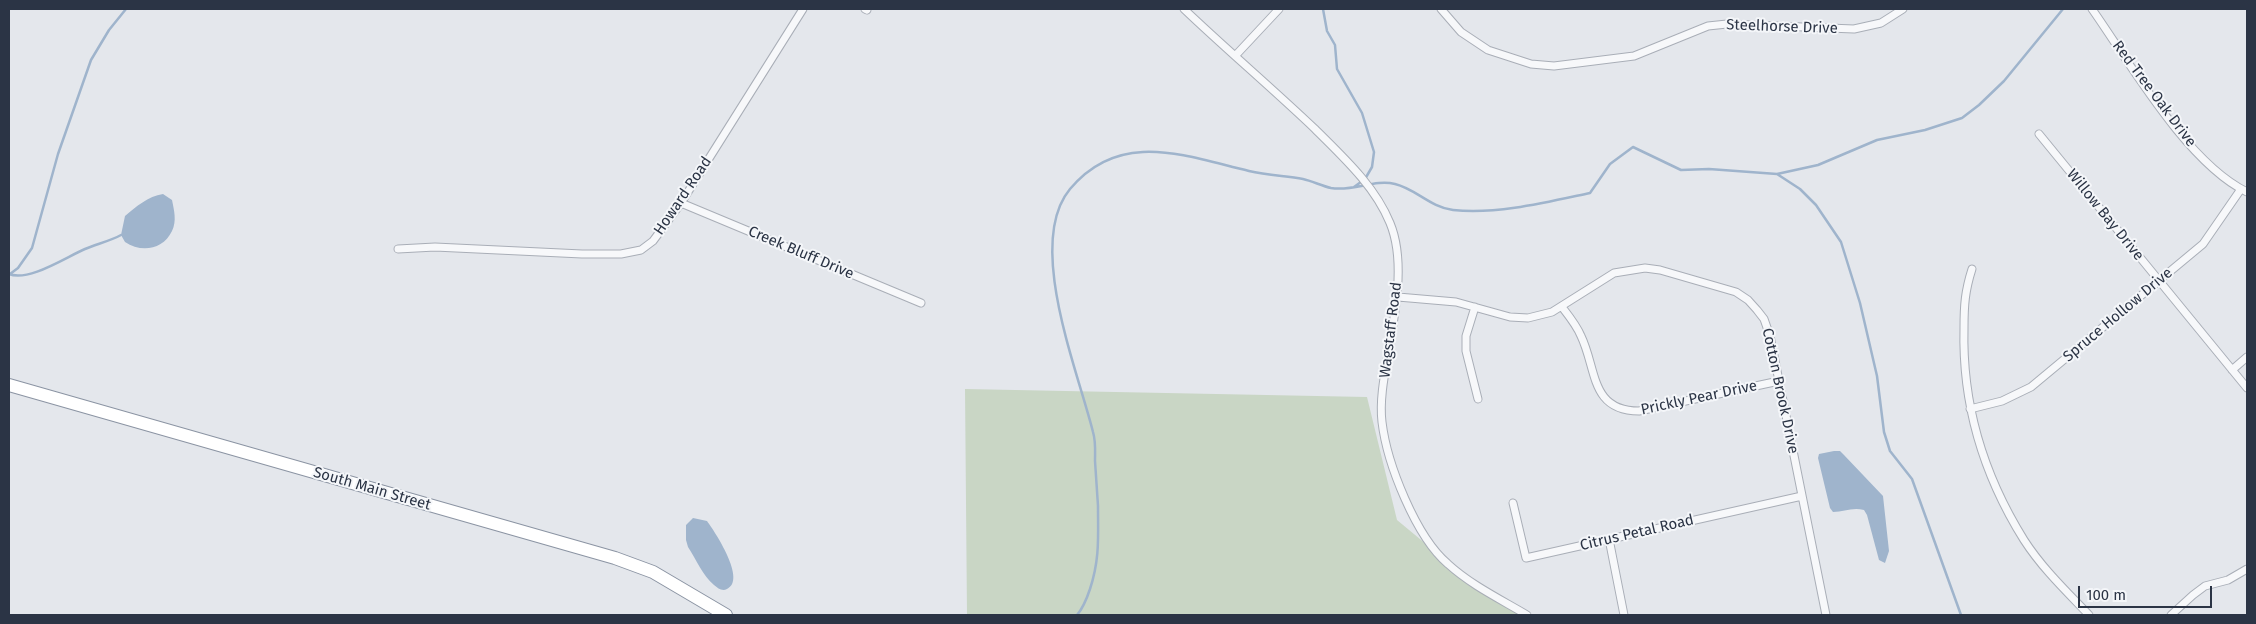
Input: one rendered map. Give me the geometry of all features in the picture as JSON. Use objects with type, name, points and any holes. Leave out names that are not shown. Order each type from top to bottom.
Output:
[{"type":"highway","name":"South Main Street","points":[[9,385],[615,558],[652,572],[726,615]]},
{"type":"street","name":"Howard Road","points":[[398,249],[435,248],[582,254],[621,254],[641,250],[653,241],[681,203],[803,9]]},
{"type":"street","name":"Wagstaff Road","points":[[1184,9],[1340,154],[1369,187],[1391,225],[1398,268],[1398,297],[1385,374],[1382,416],[1391,461],[1401,490],[1425,537],[1442,559],[1461,575],[1527,615]]},
{"type":"street","name":"Steelhorse Drive","points":[[1441,9],[1461,32],[1488,50],[1531,64],[1554,66],[1634,56],[1708,26],[1727,24],[1854,29],[1882,23],[1903,9]]},
{"type":"street","name":"Red Tree Oak Drive","points":[[2092,9],[2174,126],[2203,158],[2244,190]]},
{"type":"street","points":[[1235,56],[1275,10]]},
{"type":"street","name":"Willow Bay Drive","points":[[2039,134],[2247,388]]},
{"type":"street","name":"Spruce Hollow Drive","points":[[1970,409],[2002,401],[2031,387],[2203,244],[2244,190]]},
{"type":"street","name":"Creek Bluff Drive","points":[[681,203],[921,303]]},
{"type":"street","name":"Cotton Brook Drive","points":[[1398,297],[1450,301],[1510,317],[1540,317],[1562,307],[1614,273],[1645,268],[1660,270],[1736,292],[1748,300],[1764,319],[1770,336],[1826,615]]},
{"type":"street","points":[[1972,268],[1965,290],[1963,357],[1970,409],[1990,476],[2025,542],[2049,573],[2089,615]]},
{"type":"street","points":[[1475,307],[1466,336],[1466,351],[1478,399]]},
{"type":"street","name":"Prickly Pear Drive","points":[[1562,307],[1581,335],[1596,385],[1603,397],[1619,408],[1639,411],[1779,381]]},
{"type":"street","points":[[2232,370],[2247,357]]},
{"type":"street","name":"Citrus Petal Road","points":[[1513,503],[1526,558],[1802,496]]},
{"type":"street","points":[[1608,539],[1624,615]]},
{"type":"street","points":[[2171,615],[2205,586],[2228,580],[2247,569]]},
{"type":"green space","points":[[965,389],[1367,397],[1397,520],[1473,583],[1521,615],[967,615]]},
{"type":"water","points":[[163,194],[172,200],[175,219],[174,227],[168,237],[157,246],[151,248],[138,248],[125,242],[121,235],[125,216],[147,199]]},
{"type":"water","points":[[1840,451],[1883,496],[1889,551],[1885,563],[1879,560],[1864,510],[1856,509],[1833,512],[1830,508],[1818,458],[1819,454]]},
{"type":"water","points":[[693,518],[707,521],[728,556],[733,576],[732,584],[727,589],[720,589],[710,581],[688,547],[686,525]]},
{"type":"waterway","points":[[10,274],[18,268],[32,248],[58,154],[91,60],[109,30],[126,9]]},
{"type":"waterway","points":[[1323,9],[1327,31],[1335,45],[1337,69],[1362,113],[1374,152],[1372,167],[1365,179],[1354,187]]},
{"type":"waterway","points":[[1077,615],[1089,592],[1097,557],[1098,506],[1095,443],[1059,308],[1052,241],[1057,212],[1070,189],[1089,170],[1110,159],[1132,153],[1177,154],[1256,172],[1303,179],[1331,188],[1339,189],[1379,183],[1395,184],[1403,186],[1430,202],[1445,208],[1470,211],[1522,207],[1590,193],[1610,164],[1633,147],[1681,170],[1709,169],[1777,174],[1818,165],[1877,140],[1925,130],[1962,118],[2004,81],[2063,9]]},
{"type":"waterway","points":[[1777,174],[1800,189],[1816,205],[1841,242],[1860,303],[1877,376],[1884,432],[1890,451],[1912,479],[1961,615]]},
{"type":"waterway","points":[[9,274],[17,276],[37,272],[85,249],[121,235]]}]
